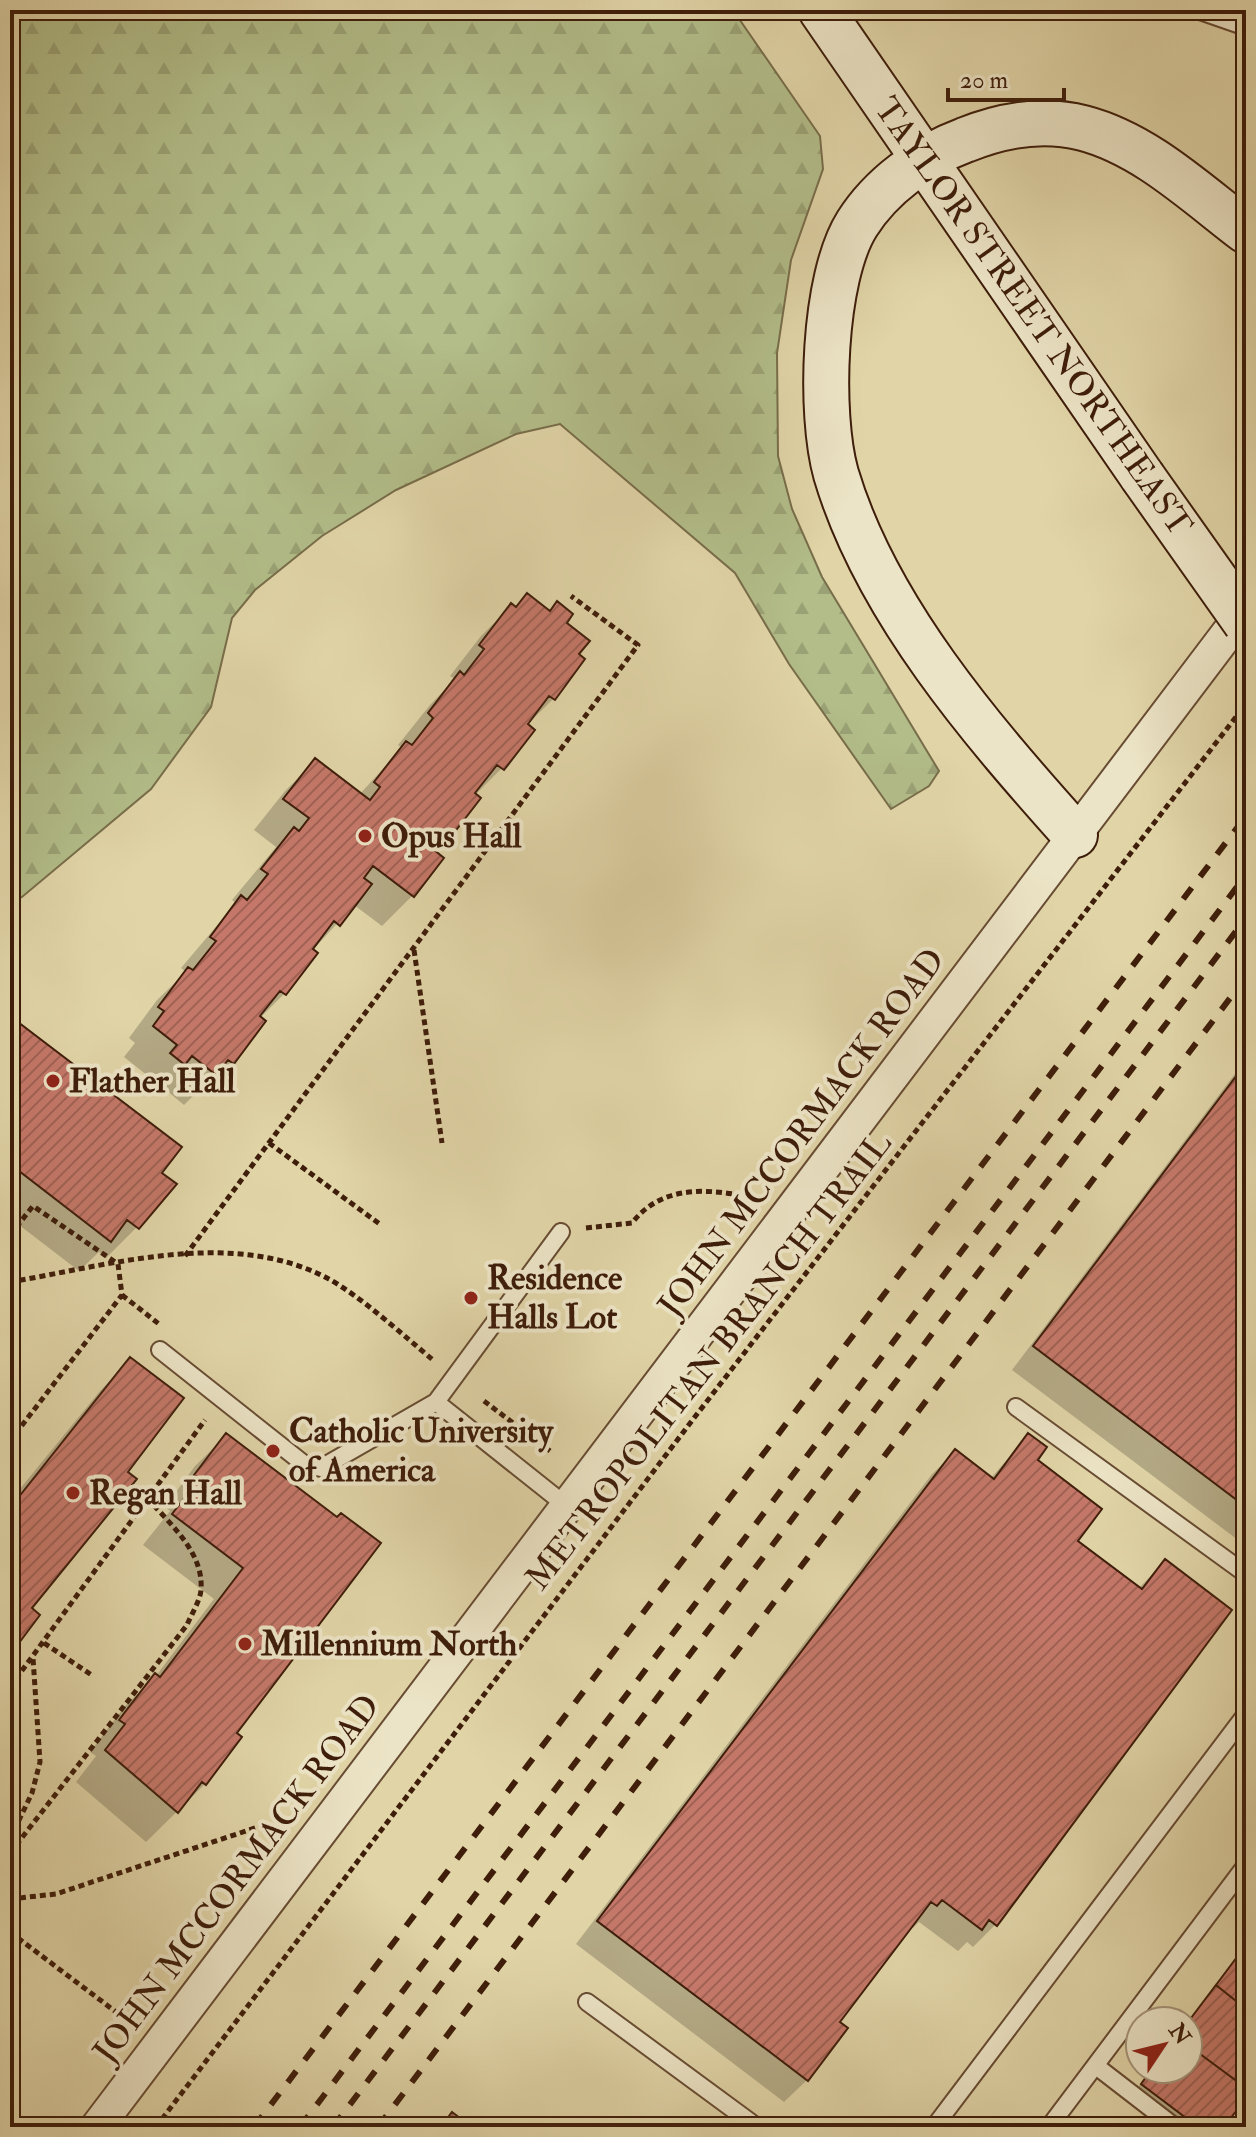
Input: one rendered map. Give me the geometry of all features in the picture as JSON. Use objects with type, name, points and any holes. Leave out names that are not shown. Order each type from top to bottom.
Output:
[{"type":"main road","name":"TAYLOR STREET NORTHEAST","points":[[821,10],[1246,623]]},
{"type":"main road","points":[[1075,835],[981,724],[897,606],[853,525],[828,435],[827,362],[844,254],[856,225],[875,201],[923,160],[983,132],[1046,122],[1083,128],[1141,153],[1246,231]]},
{"type":"street","name":"JOHN MCCORMACK ROAD","points":[[97,2127],[1246,609]]},
{"type":"lane","points":[[1197,10],[1246,27]]},
{"type":"lane","points":[[160,1350],[304,1464],[321,1468],[436,1402],[561,1232]]},
{"type":"lane","points":[[436,1402],[568,1507]]},
{"type":"lane","points":[[1016,1407],[1246,1574]]},
{"type":"lane","points":[[934,2127],[1246,1714]]},
{"type":"lane","points":[[1049,2127],[1246,1865]]},
{"type":"lane","points":[[587,2002],[757,2127]]},
{"type":"lane","points":[[1096,2066],[1175,2127]]},
{"type":"path","points":[[185,1256],[638,645],[571,596]]},
{"type":"path","name":"METROPOLITAN BRANCH TRAIL","points":[[156,2127],[694,1418],[1246,704]]},
{"type":"path","points":[[414,948],[442,1143]]},
{"type":"path","points":[[269,1143],[381,1225]]},
{"type":"path","points":[[561,1232],[632,1223],[643,1209],[678,1193],[705,1189],[739,1195]]},
{"type":"path","points":[[10,1235],[33,1206],[118,1264],[122,1295],[161,1326],[160,1350]]},
{"type":"path","points":[[10,1282],[185,1256],[240,1252],[290,1261],[330,1279],[550,1451]]},
{"type":"path","points":[[10,1441],[122,1295]]},
{"type":"path","points":[[10,1687],[214,1407]]},
{"type":"path","points":[[10,1853],[187,1625],[201,1591],[197,1566],[188,1545],[149,1500]]},
{"type":"path","points":[[44,1643],[93,1676]]},
{"type":"path","points":[[10,1839],[32,1793],[40,1762],[33,1658]]},
{"type":"path","points":[[10,1899],[56,1894],[267,1824]]},
{"type":"path","points":[[10,1932],[120,2015]]},
{"type":"green space","points":[[10,10],[733,10],[820,136],[823,169],[791,260],[777,353],[778,456],[792,509],[822,577],[939,771],[929,786],[891,809],[789,664],[735,573],[560,424],[516,434],[396,490],[322,536],[255,590],[232,618],[211,707],[151,789],[22,897],[10,902]]},
{"type":"building","name":"Opus Hall","points":[[527,593],[550,611],[557,601],[573,614],[567,623],[590,641],[579,654],[585,659],[555,700],[549,696],[528,724],[535,730],[504,770],[497,765],[475,793],[481,798],[450,838],[445,834],[433,849],[444,858],[414,897],[373,866],[364,878],[372,884],[340,926],[334,921],[313,949],[318,953],[286,995],[280,991],[260,1016],[266,1021],[234,1064],[228,1060],[216,1075],[192,1056],[185,1065],[170,1053],[177,1045],[153,1026],[164,1011],[158,1007],[188,967],[193,970],[216,941],[210,937],[241,895],[247,900],[268,874],[261,869],[294,827],[299,831],[309,818],[283,799],[315,758],[370,800],[380,787],[374,782],[406,741],[412,745],[433,718],[428,713],[460,671],[464,675],[484,649],[479,645],[511,603],[516,607]]},
{"type":"building","name":"Flather Hall","points":[[10,1016],[182,1147],[162,1173],[177,1184],[139,1229],[127,1220],[111,1242],[10,1164]]},
{"type":"building","points":[[1246,1063],[1246,1507],[1033,1346]]},
{"type":"building","name":"Regan Hall","points":[[130,1357],[184,1398],[128,1472],[137,1479],[32,1608],[40,1615],[16,1647],[10,1643],[10,1508]]},
{"type":"building","name":"Millennium North","points":[[226,1433],[337,1517],[341,1513],[381,1543],[237,1733],[242,1737],[206,1785],[202,1782],[178,1813],[105,1750],[125,1724],[119,1720],[155,1673],[160,1677],[243,1568],[172,1514],[199,1479],[194,1475]]},
{"type":"building","points":[[1028,1433],[1047,1447],[1038,1460],[1102,1509],[1078,1541],[1142,1589],[1165,1559],[1232,1610],[997,1926],[989,1920],[982,1930],[942,1900],[937,1906],[931,1902],[840,2022],[848,2028],[808,2081],[597,1921],[955,1449],[994,1479]]},
{"type":"building","points":[[1246,1945],[1246,2009],[1216,1985]]},
{"type":"building","points":[[1216,1985],[1246,2009],[1246,2088],[1204,2057],[1204,2005],[1201,2005]]},
{"type":"building","points":[[1204,2057],[1246,2088],[1246,2098],[1224,2127],[1198,2127],[1142,2085],[1204,2085]]},
{"type":"building","points":[[452,2112],[472,2127],[441,2127]]},
{"type":"railway","points":[[254,2127],[1246,816]]},
{"type":"railway","points":[[300,2127],[1246,875]]},
{"type":"railway","points":[[333,2127],[1246,918]]},
{"type":"railway","points":[[378,2127],[1246,977]]},
{"type":"place","name":"Opus Hall","points":[[365,836]]},
{"type":"place","name":"Flather Hall","points":[[53,1081]]},
{"type":"place","name":"Residence Halls Lot","points":[[471,1298]]},
{"type":"place","name":"Catholic University of America","points":[[273,1451]]},
{"type":"place","name":"Regan Hall","points":[[73,1493]]},
{"type":"place","name":"Millennium North","points":[[245,1644]]}]
